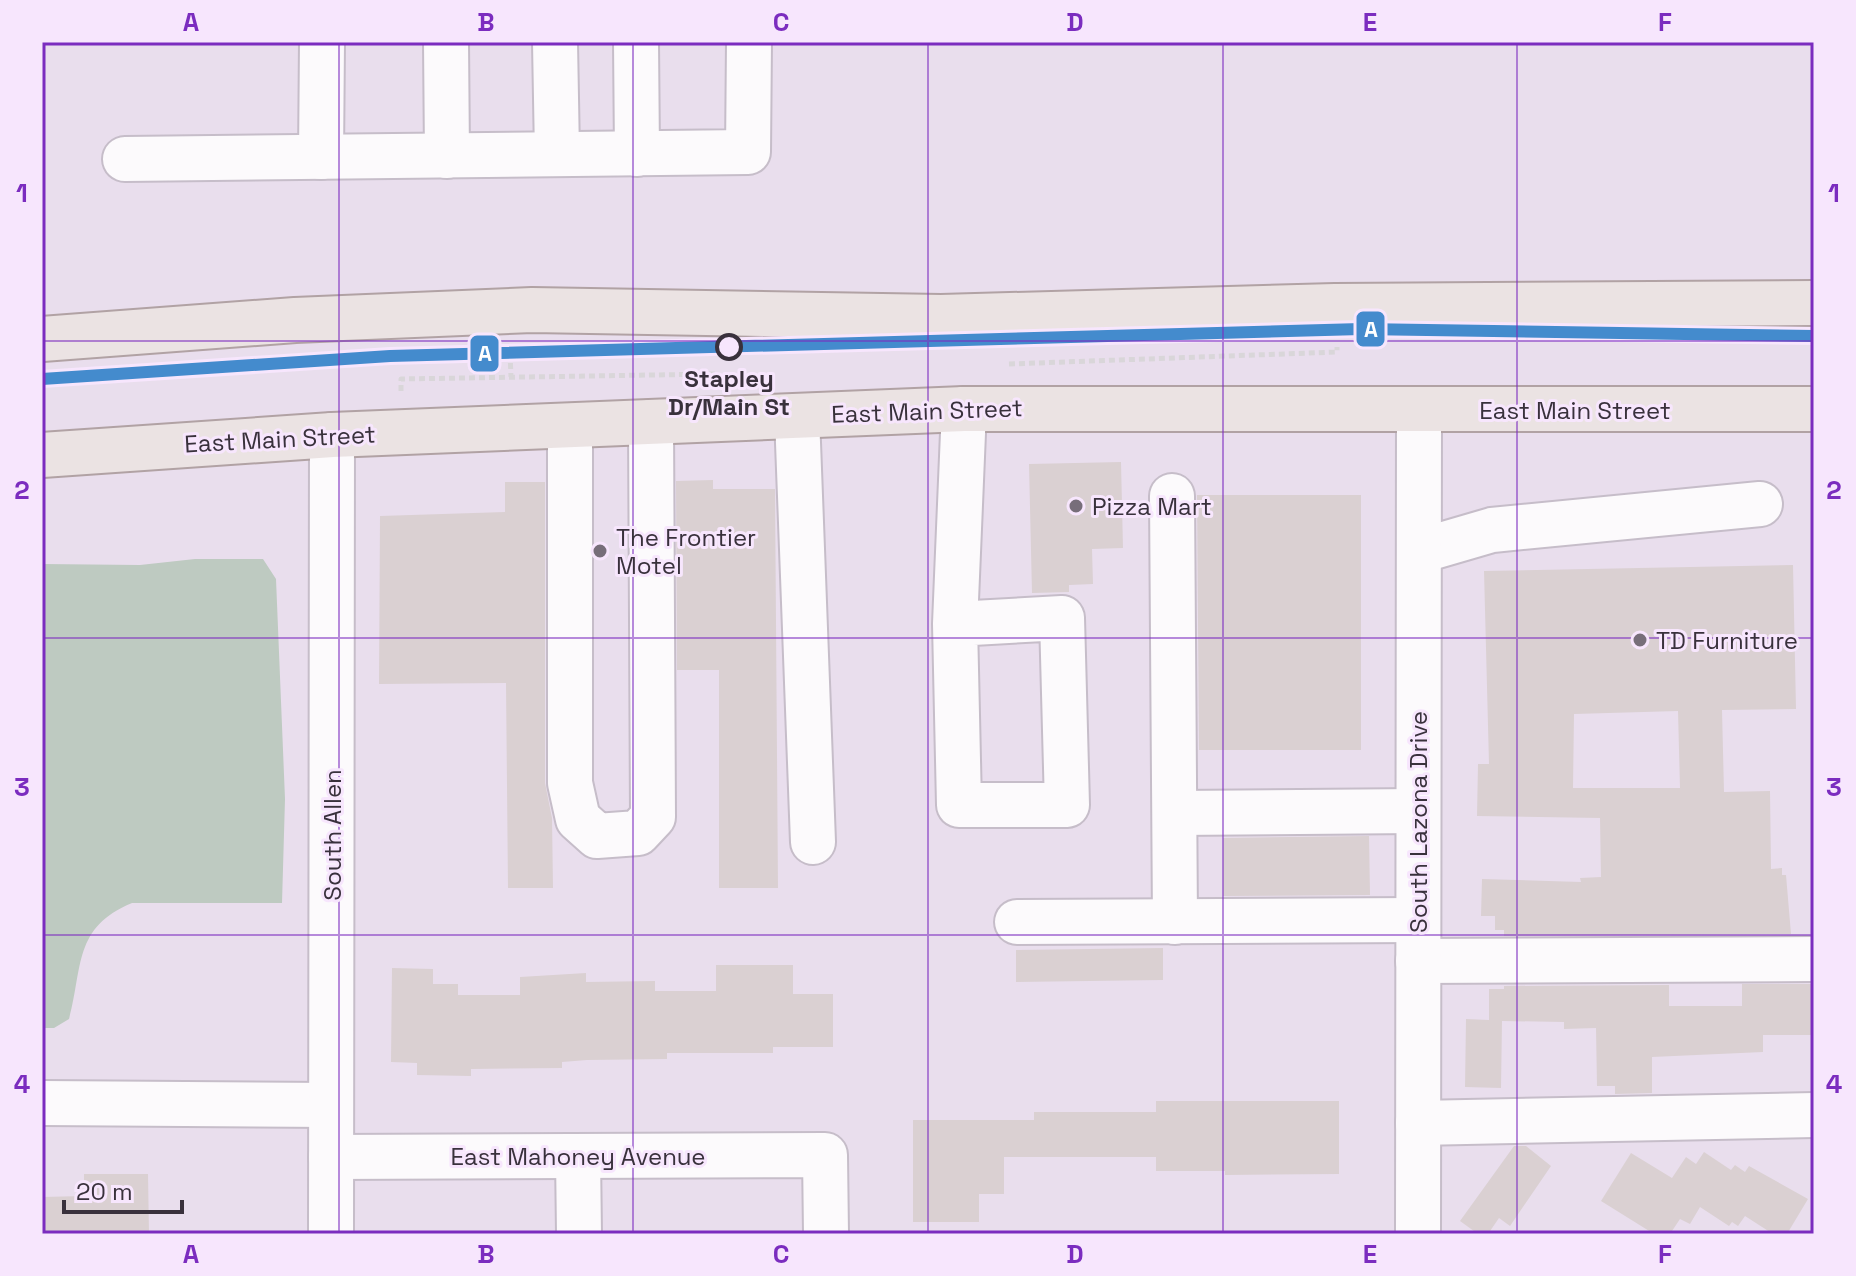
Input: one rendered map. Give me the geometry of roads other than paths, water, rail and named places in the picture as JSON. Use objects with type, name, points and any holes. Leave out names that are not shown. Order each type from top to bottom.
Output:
[{"type":"main road","points":[[42,339],[229,323],[532,310],[941,317],[1335,306],[1814,303]]},
{"type":"main road","name":"East Main Street","points":[[42,455],[332,435],[964,409],[1814,409]]},
{"type":"street","points":[[321,157],[322,42]]},
{"type":"street","points":[[446,42],[447,156]]},
{"type":"street","points":[[555,42],[557,154]]},
{"type":"street","points":[[636,42],[637,154]]},
{"type":"street","points":[[125,159],[748,152],[749,42]]},
{"type":"street","points":[[955,624],[1062,618],[1067,805],[959,805],[955,624],[964,409]]},
{"type":"street","name":"South Lazona Drive","points":[[1418,1234],[1419,410]]},
{"type":"street","points":[[797,416],[813,842]]},
{"type":"street","points":[[570,426],[570,783],[578,819],[597,836],[638,833],[653,817],[651,422]]},
{"type":"street","name":"South Allen","points":[[331,1234],[332,435]]},
{"type":"street","points":[[1172,496],[1175,922]]},
{"type":"street","points":[[1420,551],[1492,530],[1760,504]]},
{"type":"street","points":[[1175,813],[1418,811]]},
{"type":"street","points":[[1017,922],[1175,922],[1418,941],[1814,959]]},
{"type":"street","points":[[42,1103],[331,1105]]},
{"type":"street","points":[[1418,1123],[1814,1115]]},
{"type":"street","name":"East Mahoney Avenue","points":[[331,1157],[825,1155],[826,1234]]},
{"type":"street","points":[[578,1156],[579,1234]]},
{"type":"place","name":"Stapley Dr/Main St","points":[[729,347]]},
{"type":"place","name":"Pizza Mart","points":[[1076,506]]},
{"type":"place","name":"The Frontier Motel","points":[[600,551]]},
{"type":"place","name":"TD Furniture","points":[[1640,640]]}]
